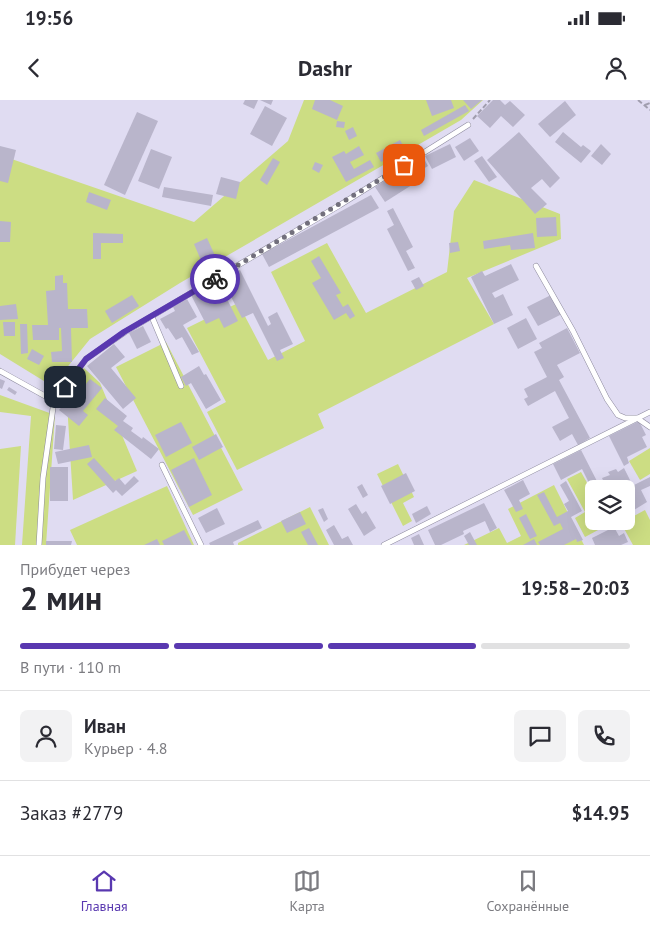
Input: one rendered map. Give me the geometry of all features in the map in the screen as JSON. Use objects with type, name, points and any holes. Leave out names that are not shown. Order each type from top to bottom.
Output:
[{"type":"lane","points":[[39,545],[43,478],[54,401],[86,359],[124,332],[340,205],[468,125]]},
{"type":"lane","points":[[536,266],[573,331],[607,399],[618,415],[625,418],[637,418],[650,427]]},
{"type":"lane","points":[[152,317],[181,386]]},
{"type":"lane","points":[[0,371],[54,401]]},
{"type":"lane","points":[[384,545],[650,412]]},
{"type":"lane","points":[[162,465],[201,545]]},
{"type":"path","points":[[468,125],[490,100]]},
{"type":"path","points":[[638,100],[650,110]]},
{"type":"path","points":[[645,106],[650,103]]},
{"type":"green space","points":[[304,100],[483,100],[461,120],[180,283],[90,339],[52,386],[0,354],[0,155],[194,222],[288,141]]},
{"type":"green space","points":[[474,180],[560,214],[561,239],[467,278],[494,324],[318,414],[324,428],[237,470],[207,412],[226,402],[187,328],[238,303],[268,360],[305,341],[271,272],[327,243],[366,313],[447,272],[454,211]]},
{"type":"green space","points":[[166,342],[243,490],[193,515],[116,367]]},
{"type":"green space","points":[[84,368],[100,383],[137,471],[73,500],[66,387]]},
{"type":"green space","points":[[0,395],[55,415],[46,545],[22,545],[31,416],[0,412]]},
{"type":"green space","points":[[21,446],[15,545],[0,545],[0,449]]},
{"type":"green space","points":[[650,448],[650,474],[640,480],[629,461]]},
{"type":"green space","points":[[398,464],[414,497],[403,503],[412,521],[403,526],[377,474]]},
{"type":"green space","points":[[581,472],[586,480],[585,512],[567,479]]},
{"type":"green space","points":[[554,485],[584,545],[464,545],[499,528],[507,543],[521,536],[508,509]]},
{"type":"green space","points":[[167,486],[194,545],[77,545],[70,530]]},
{"type":"green space","points":[[310,507],[329,545],[238,545],[238,543]]},
{"type":"green space","points":[[645,510],[650,520],[650,545],[633,545],[625,530],[635,530],[635,515]]},
{"type":"green space","points":[[585,512],[585,530],[598,530],[585,537],[575,518]]},
{"type":"building","points":[[245,100],[258,100],[254,109],[243,104]]},
{"type":"building","points":[[260,100],[273,100],[271,105]]},
{"type":"building","points":[[315,100],[330,100],[343,106],[337,120],[312,109]]},
{"type":"building","points":[[426,100],[451,100],[454,108],[432,116]]},
{"type":"building","points":[[463,100],[482,100],[471,109]]},
{"type":"building","points":[[493,100],[500,100],[505,105],[510,101],[525,115],[513,127],[501,116],[490,128],[477,116]]},
{"type":"building","points":[[565,101],[576,115],[550,137],[538,124]]},
{"type":"building","points":[[465,105],[469,111],[424,136],[421,130]]},
{"type":"building","points":[[265,106],[287,118],[272,146],[250,134]]},
{"type":"building","points":[[137,112],[158,121],[125,195],[104,185]]},
{"type":"building","points":[[337,121],[345,122],[344,128],[336,127]]},
{"type":"building","points":[[353,127],[357,136],[349,140],[345,131]]},
{"type":"building","points":[[519,132],[560,178],[550,188],[542,179],[531,188],[547,204],[535,214],[487,160]]},
{"type":"building","points":[[563,132],[581,147],[583,145],[591,151],[581,163],[555,142]]},
{"type":"building","points":[[470,138],[479,151],[464,161],[455,147]]},
{"type":"building","points":[[400,140],[405,149],[381,162],[376,153]]},
{"type":"building","points":[[450,144],[456,157],[432,169],[425,156]]},
{"type":"building","points":[[601,144],[611,154],[602,165],[591,156]]},
{"type":"building","points":[[0,146],[16,150],[8,183],[0,181]]},
{"type":"building","points":[[359,146],[364,155],[350,162],[354,169],[370,160],[374,167],[346,182],[332,157],[344,151],[346,154]]},
{"type":"building","points":[[151,149],[172,157],[159,189],[138,181]]},
{"type":"building","points":[[482,156],[497,177],[489,182],[474,161]]},
{"type":"building","points":[[423,157],[428,166],[411,176],[406,167]]},
{"type":"building","points":[[273,158],[280,162],[267,185],[260,180]]},
{"type":"building","points":[[315,162],[323,165],[319,173],[312,169]]},
{"type":"building","points":[[405,168],[415,183],[385,202],[375,187]]},
{"type":"building","points":[[221,177],[240,182],[236,199],[216,194]]},
{"type":"building","points":[[164,187],[213,195],[211,206],[162,197]]},
{"type":"building","points":[[89,192],[111,200],[107,210],[86,202]]},
{"type":"building","points":[[371,195],[379,208],[269,267],[262,254]]},
{"type":"building","points":[[393,208],[413,247],[406,251],[415,268],[408,271],[387,229],[394,225],[387,211]]},
{"type":"building","points":[[556,217],[557,236],[537,237],[536,218]]},
{"type":"building","points":[[0,221],[11,222],[10,242],[0,242]]},
{"type":"building","points":[[93,233],[123,234],[123,243],[101,243],[101,259],[93,259]]},
{"type":"building","points":[[533,233],[535,248],[511,250],[510,245],[484,249],[483,241]]},
{"type":"building","points":[[207,238],[217,260],[203,265],[194,244]]},
{"type":"building","points":[[458,242],[460,251],[450,253],[449,243]]},
{"type":"building","points":[[319,256],[341,293],[336,295],[343,307],[348,304],[355,316],[350,319],[346,313],[334,320],[312,283],[321,278],[311,261]]},
{"type":"building","points":[[511,264],[519,280],[492,293],[495,298],[503,294],[513,315],[494,324],[471,277],[482,271],[485,276]]},
{"type":"building","points":[[240,270],[268,326],[271,324],[268,317],[277,312],[293,344],[280,350],[284,358],[277,361],[253,313],[242,318],[227,289],[223,291],[238,321],[224,328],[219,318],[206,324],[191,295]]},
{"type":"building","points":[[63,275],[63,283],[67,283],[68,309],[87,309],[88,328],[71,328],[72,362],[52,362],[51,352],[62,351],[61,328],[59,328],[59,340],[33,340],[32,325],[48,325],[46,291],[55,290],[55,276]]},
{"type":"building","points":[[419,277],[424,286],[416,290],[411,281]]},
{"type":"building","points":[[132,295],[139,306],[112,323],[105,311]]},
{"type":"building","points":[[551,295],[562,314],[538,326],[527,307]]},
{"type":"building","points":[[187,299],[197,317],[183,325],[199,352],[192,355],[182,337],[176,340],[160,319],[175,311],[173,307]]},
{"type":"building","points":[[16,304],[18,319],[0,320],[0,306]]},
{"type":"building","points":[[526,318],[537,339],[518,349],[507,328]]},
{"type":"building","points":[[3,322],[15,322],[15,336],[4,336]]},
{"type":"building","points":[[20,324],[27,324],[28,353],[21,354]]},
{"type":"building","points":[[143,326],[151,342],[137,349],[129,333]]},
{"type":"building","points":[[567,328],[580,353],[557,365],[564,377],[559,380],[590,438],[578,445],[572,434],[560,441],[552,427],[569,418],[555,391],[528,406],[524,399],[528,397],[524,389],[547,377],[534,352],[542,348],[539,343]]},
{"type":"building","points":[[114,344],[125,357],[111,368],[136,398],[123,409],[87,366]]},
{"type":"building","points":[[32,349],[44,356],[39,365],[27,359]]},
{"type":"building","points":[[199,366],[204,375],[206,374],[221,400],[206,409],[191,383],[186,386],[181,377]]},
{"type":"building","points":[[0,379],[5,381],[2,389],[0,388]]},
{"type":"building","points":[[90,379],[102,388],[83,411],[88,415],[79,426],[59,410],[70,397],[73,400]]},
{"type":"building","points":[[9,387],[17,392],[15,395],[7,390]]},
{"type":"building","points":[[105,398],[127,416],[123,421],[133,428],[131,431],[159,449],[151,459],[114,430],[118,426],[96,409]]},
{"type":"building","points":[[639,421],[646,435],[642,437],[647,447],[627,457],[629,463],[624,466],[609,436]]},
{"type":"building","points":[[181,422],[192,443],[166,457],[155,435]]},
{"type":"building","points":[[56,425],[66,426],[63,450],[54,449]]},
{"type":"building","points":[[216,434],[223,447],[199,460],[192,447]]},
{"type":"building","points":[[89,445],[92,457],[58,464],[55,452]]},
{"type":"building","points":[[581,450],[596,480],[588,480],[582,469],[561,480],[553,464]]},
{"type":"building","points":[[94,458],[115,481],[119,478],[125,485],[134,476],[139,481],[122,496],[116,490],[113,493],[87,464]]},
{"type":"building","points":[[194,458],[212,495],[189,507],[171,470]]},
{"type":"building","points":[[50,467],[68,467],[68,501],[50,501]]},
{"type":"building","points":[[624,468],[630,480],[603,480],[602,478],[610,475],[608,472],[616,469],[618,472]]},
{"type":"building","points":[[406,473],[415,491],[390,504],[381,486]]},
{"type":"building","points":[[650,477],[650,486],[641,490],[647,502],[635,509],[635,484]]},
{"type":"building","points":[[523,480],[530,494],[519,500],[523,509],[516,512],[504,490]]},
{"type":"building","points":[[566,481],[582,511],[571,517],[583,540],[577,542],[576,539],[564,545],[540,545],[538,542],[563,529],[560,523],[554,526],[537,495],[544,492],[557,517],[568,511],[564,504],[569,501],[560,485]]},
{"type":"building","points":[[362,484],[368,495],[363,498],[357,487]]},
{"type":"building","points":[[484,503],[497,528],[490,532],[485,521],[463,531],[464,534],[441,545],[435,545],[428,530]]},
{"type":"building","points":[[356,504],[362,514],[366,511],[376,528],[364,536],[348,509]]},
{"type":"building","points":[[427,506],[431,514],[416,523],[412,514]]},
{"type":"building","points":[[217,508],[225,524],[206,533],[198,518]]},
{"type":"building","points":[[323,508],[328,519],[324,522],[318,510]]},
{"type":"building","points":[[300,512],[306,524],[287,533],[281,521]]},
{"type":"building","points":[[526,514],[537,536],[530,539],[519,518]]},
{"type":"building","points":[[258,520],[262,528],[233,542],[234,545],[210,545],[209,543]]},
{"type":"building","points":[[334,525],[342,539],[348,536],[353,545],[334,545],[326,530]]},
{"type":"building","points":[[309,528],[318,545],[308,545],[301,532]]},
{"type":"building","points":[[184,530],[192,545],[164,545],[162,541]]},
{"type":"building","points":[[608,530],[616,530],[619,536],[624,533],[628,542],[621,545],[595,545],[592,538]]},
{"type":"building","points":[[470,532],[477,545],[469,545],[464,536]]},
{"type":"building","points":[[419,534],[424,545],[414,545],[411,538]]},
{"type":"building","points":[[157,539],[160,545],[144,545]]},
{"type":"building","points":[[534,539],[537,545],[523,545]]},
{"type":"building","points":[[46,541],[72,541],[71,545],[46,545]]},
{"type":"way so far","points":[[215,279],[404,165]]},
{"type":"route","points":[[65,387],[86,359],[124,332],[215,279]]}]
